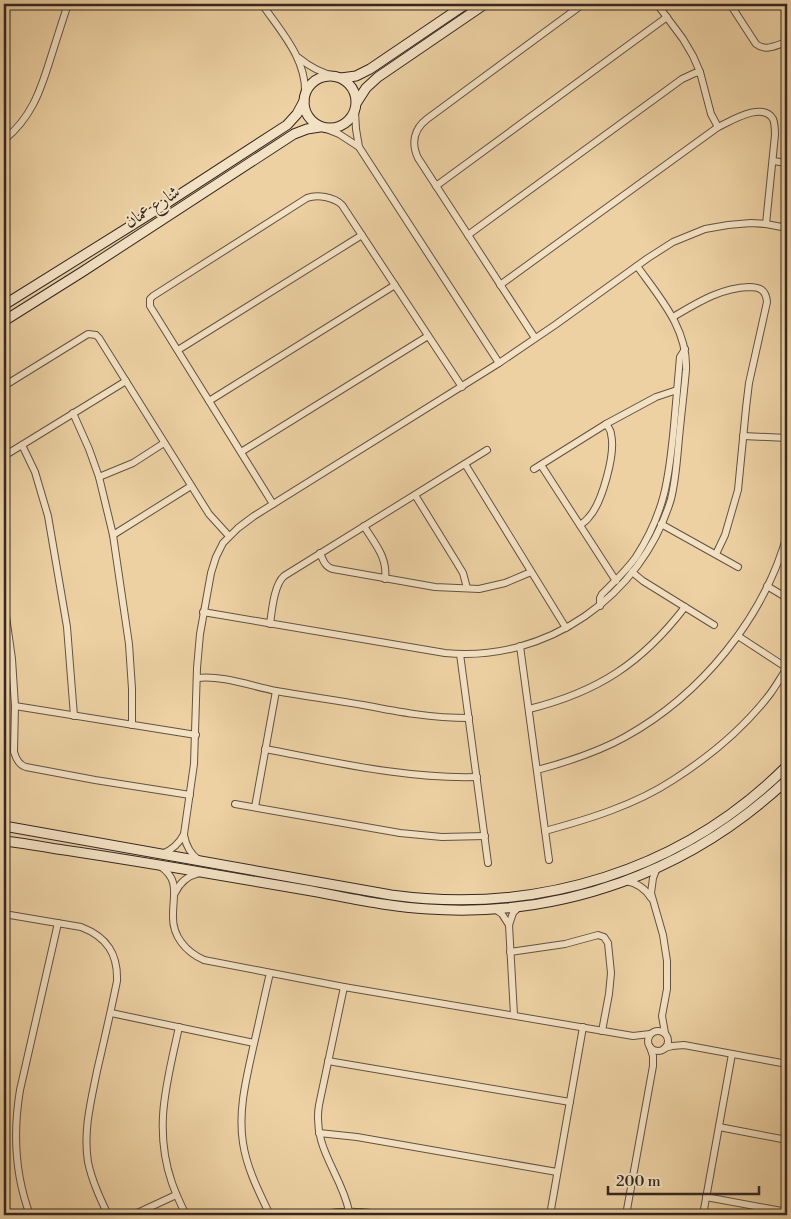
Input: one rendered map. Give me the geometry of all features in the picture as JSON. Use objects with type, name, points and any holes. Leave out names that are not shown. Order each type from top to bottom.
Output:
[{"type":"street","points":[[4,140],[26,118],[37,97],[68,4]]},
{"type":"street","points":[[262,4],[297,56],[303,72],[306,113],[310,119],[359,147]]},
{"type":"street","points":[[304,98],[316,80],[322,77],[356,76],[370,69],[466,4]]},
{"type":"street","points":[[485,4],[378,77],[366,88],[357,102],[355,112],[359,147],[499,363]]},
{"type":"street","points":[[535,338],[418,158],[414,146],[415,134],[422,123],[583,4]]},
{"type":"street","points":[[657,4],[693,56],[718,127]]},
{"type":"street","points":[[730,4],[760,48],[787,42]]},
{"type":"street","points":[[436,186],[667,17]]},
{"type":"street","points":[[297,56],[312,68],[346,80],[352,87],[357,102]]},
{"type":"street","points":[[468,235],[682,79],[700,72]]},
{"type":"street","name":"شارع عمان","points":[[4,305],[287,125],[297,114],[304,98]]},
{"type":"street","points":[[500,285],[718,127],[760,111],[768,113],[775,125],[766,224]]},
{"type":"street","points":[[322,127],[337,128],[343,126],[355,112]]},
{"type":"street","name":"شارع عمان","points":[[4,321],[294,134],[306,129],[322,127]]},
{"type":"street","points":[[773,161],[787,163]]},
{"type":"street","points":[[273,504],[150,306],[149,301],[151,297],[307,198],[317,196],[338,201],[342,204],[462,387]]},
{"type":"street","points":[[161,854],[175,847],[184,834],[194,764],[200,634],[213,564],[219,550],[229,536],[273,504],[499,363],[663,248],[694,233],[728,225],[745,223],[766,224],[787,228]]},
{"type":"street","points":[[178,350],[362,235]]},
{"type":"street","points":[[204,612],[460,654],[478,654],[541,640],[582,619],[600,606],[617,590],[648,549],[661,524],[671,498],[676,470],[686,370],[685,349],[682,336],[673,317],[637,266]]},
{"type":"street","points":[[209,401],[395,285]]},
{"type":"street","points":[[673,317],[702,300],[731,289],[751,287],[761,289],[766,296],[767,302],[749,383],[738,490],[725,535],[716,554]]},
{"type":"street","points":[[4,386],[88,334],[96,335],[100,338],[209,514],[229,536]]},
{"type":"street","points":[[241,452],[428,336]]},
{"type":"street","points":[[600,606],[600,598],[636,557],[654,524],[664,499],[670,468],[680,357],[685,349]]},
{"type":"street","points":[[4,456],[126,380]]},
{"type":"street","points":[[534,469],[606,424],[656,397],[677,390]]},
{"type":"street","points":[[73,413],[99,477],[113,535],[130,651],[132,725]]},
{"type":"street","points":[[580,525],[590,516],[595,508],[606,478],[612,434],[606,424]]},
{"type":"street","points":[[743,436],[787,438]]},
{"type":"street","points":[[99,477],[133,463],[164,443]]},
{"type":"street","points":[[22,444],[40,486],[48,516],[67,627],[74,716]]},
{"type":"street","points":[[270,624],[280,579],[487,450]]},
{"type":"street","points":[[465,464],[566,628]]},
{"type":"street","points":[[541,464],[616,581]]},
{"type":"street","points":[[113,535],[192,486]]},
{"type":"street","points":[[415,495],[460,568],[467,588]]},
{"type":"street","points":[[661,524],[738,567]]},
{"type":"street","points":[[364,526],[382,555],[385,566],[385,579]]},
{"type":"street","points":[[537,770],[574,760],[624,738],[677,701],[698,682],[738,636],[750,618],[767,586],[787,535]]},
{"type":"street","points":[[320,553],[325,564],[330,568],[435,587],[479,589],[505,583],[531,572]]},
{"type":"street","points":[[632,572],[642,581],[714,625]]},
{"type":"street","points":[[767,586],[787,598]]},
{"type":"street","points":[[4,602],[12,659],[15,706],[14,752],[17,760],[24,766],[95,780],[190,795]]},
{"type":"street","points":[[529,709],[577,694],[621,671],[662,635],[685,607]]},
{"type":"street","points":[[545,831],[591,818],[620,807],[672,781],[708,756],[759,707],[787,668],[738,636]]},
{"type":"street","points":[[520,646],[549,860]]},
{"type":"street","points":[[460,654],[488,863]]},
{"type":"street","points":[[197,678],[219,679],[410,714],[469,718]]},
{"type":"street","points":[[255,807],[276,690]]},
{"type":"street","points":[[15,706],[196,735]]},
{"type":"street","points":[[265,749],[403,774],[477,777]]},
{"type":"street","points":[[4,826],[391,895],[450,900],[506,898],[548,892],[592,882],[632,868],[679,846],[717,823],[753,797],[787,766]]},
{"type":"street","points":[[4,841],[108,856],[409,908],[444,910],[495,909],[566,899],[626,881],[657,868],[697,848],[723,832],[759,805],[787,780]]},
{"type":"street","points":[[236,804],[400,833],[442,837],[485,836]]},
{"type":"street","points":[[184,834],[190,852],[202,861]]},
{"type":"street","points":[[159,865],[169,874],[175,887],[174,926],[180,940],[197,957],[212,962],[344,987],[633,1036],[642,1036],[660,1031],[674,1041],[684,1045],[787,1064]]},
{"type":"street","points":[[611,886],[614,882],[633,875],[635,871],[632,868]]},
{"type":"street","points":[[653,1066],[668,1041],[662,1016],[668,980],[667,961],[663,935],[652,899],[652,883],[657,868]]},
{"type":"street","points":[[175,894],[182,882],[193,874],[200,872]]},
{"type":"street","points":[[626,881],[643,888],[652,899]]},
{"type":"street","points":[[514,1015],[509,925],[513,913],[519,907]]},
{"type":"street","points":[[495,909],[505,917],[509,925]]},
{"type":"street","points":[[4,914],[90,930],[104,941],[116,964],[117,981],[89,1109],[86,1135],[88,1161],[94,1186],[108,1215]]},
{"type":"street","points":[[30,1215],[22,1189],[18,1164],[17,1112],[21,1085],[58,923]]},
{"type":"street","points":[[510,952],[587,939],[602,941],[609,953],[611,968],[602,1031]]},
{"type":"street","points":[[270,973],[242,1100],[241,1129],[246,1160],[270,1215]]},
{"type":"street","points":[[344,987],[318,1111],[319,1133],[324,1151],[345,1196],[349,1211]]},
{"type":"street","points":[[111,1012],[254,1043]]},
{"type":"street","points":[[626,1215],[653,1066],[653,1056],[648,1040],[662,1016]]},
{"type":"street","points":[[180,1027],[165,1094],[162,1126],[165,1158],[170,1177],[186,1215]]},
{"type":"street","points":[[550,1215],[583,1027]]},
{"type":"street","points":[[633,1036],[654,1050],[684,1045]]},
{"type":"street","points":[[703,1215],[732,1054]]},
{"type":"street","points":[[328,1061],[570,1102]]},
{"type":"street","points":[[719,1127],[787,1140]]},
{"type":"street","points":[[319,1133],[348,1136],[558,1172]]},
{"type":"street","points":[[133,1215],[176,1195]]},
{"type":"street","points":[[706,1197],[787,1212]]},
{"type":"street","points":[[324,1214],[349,1211],[390,1215]]}]
